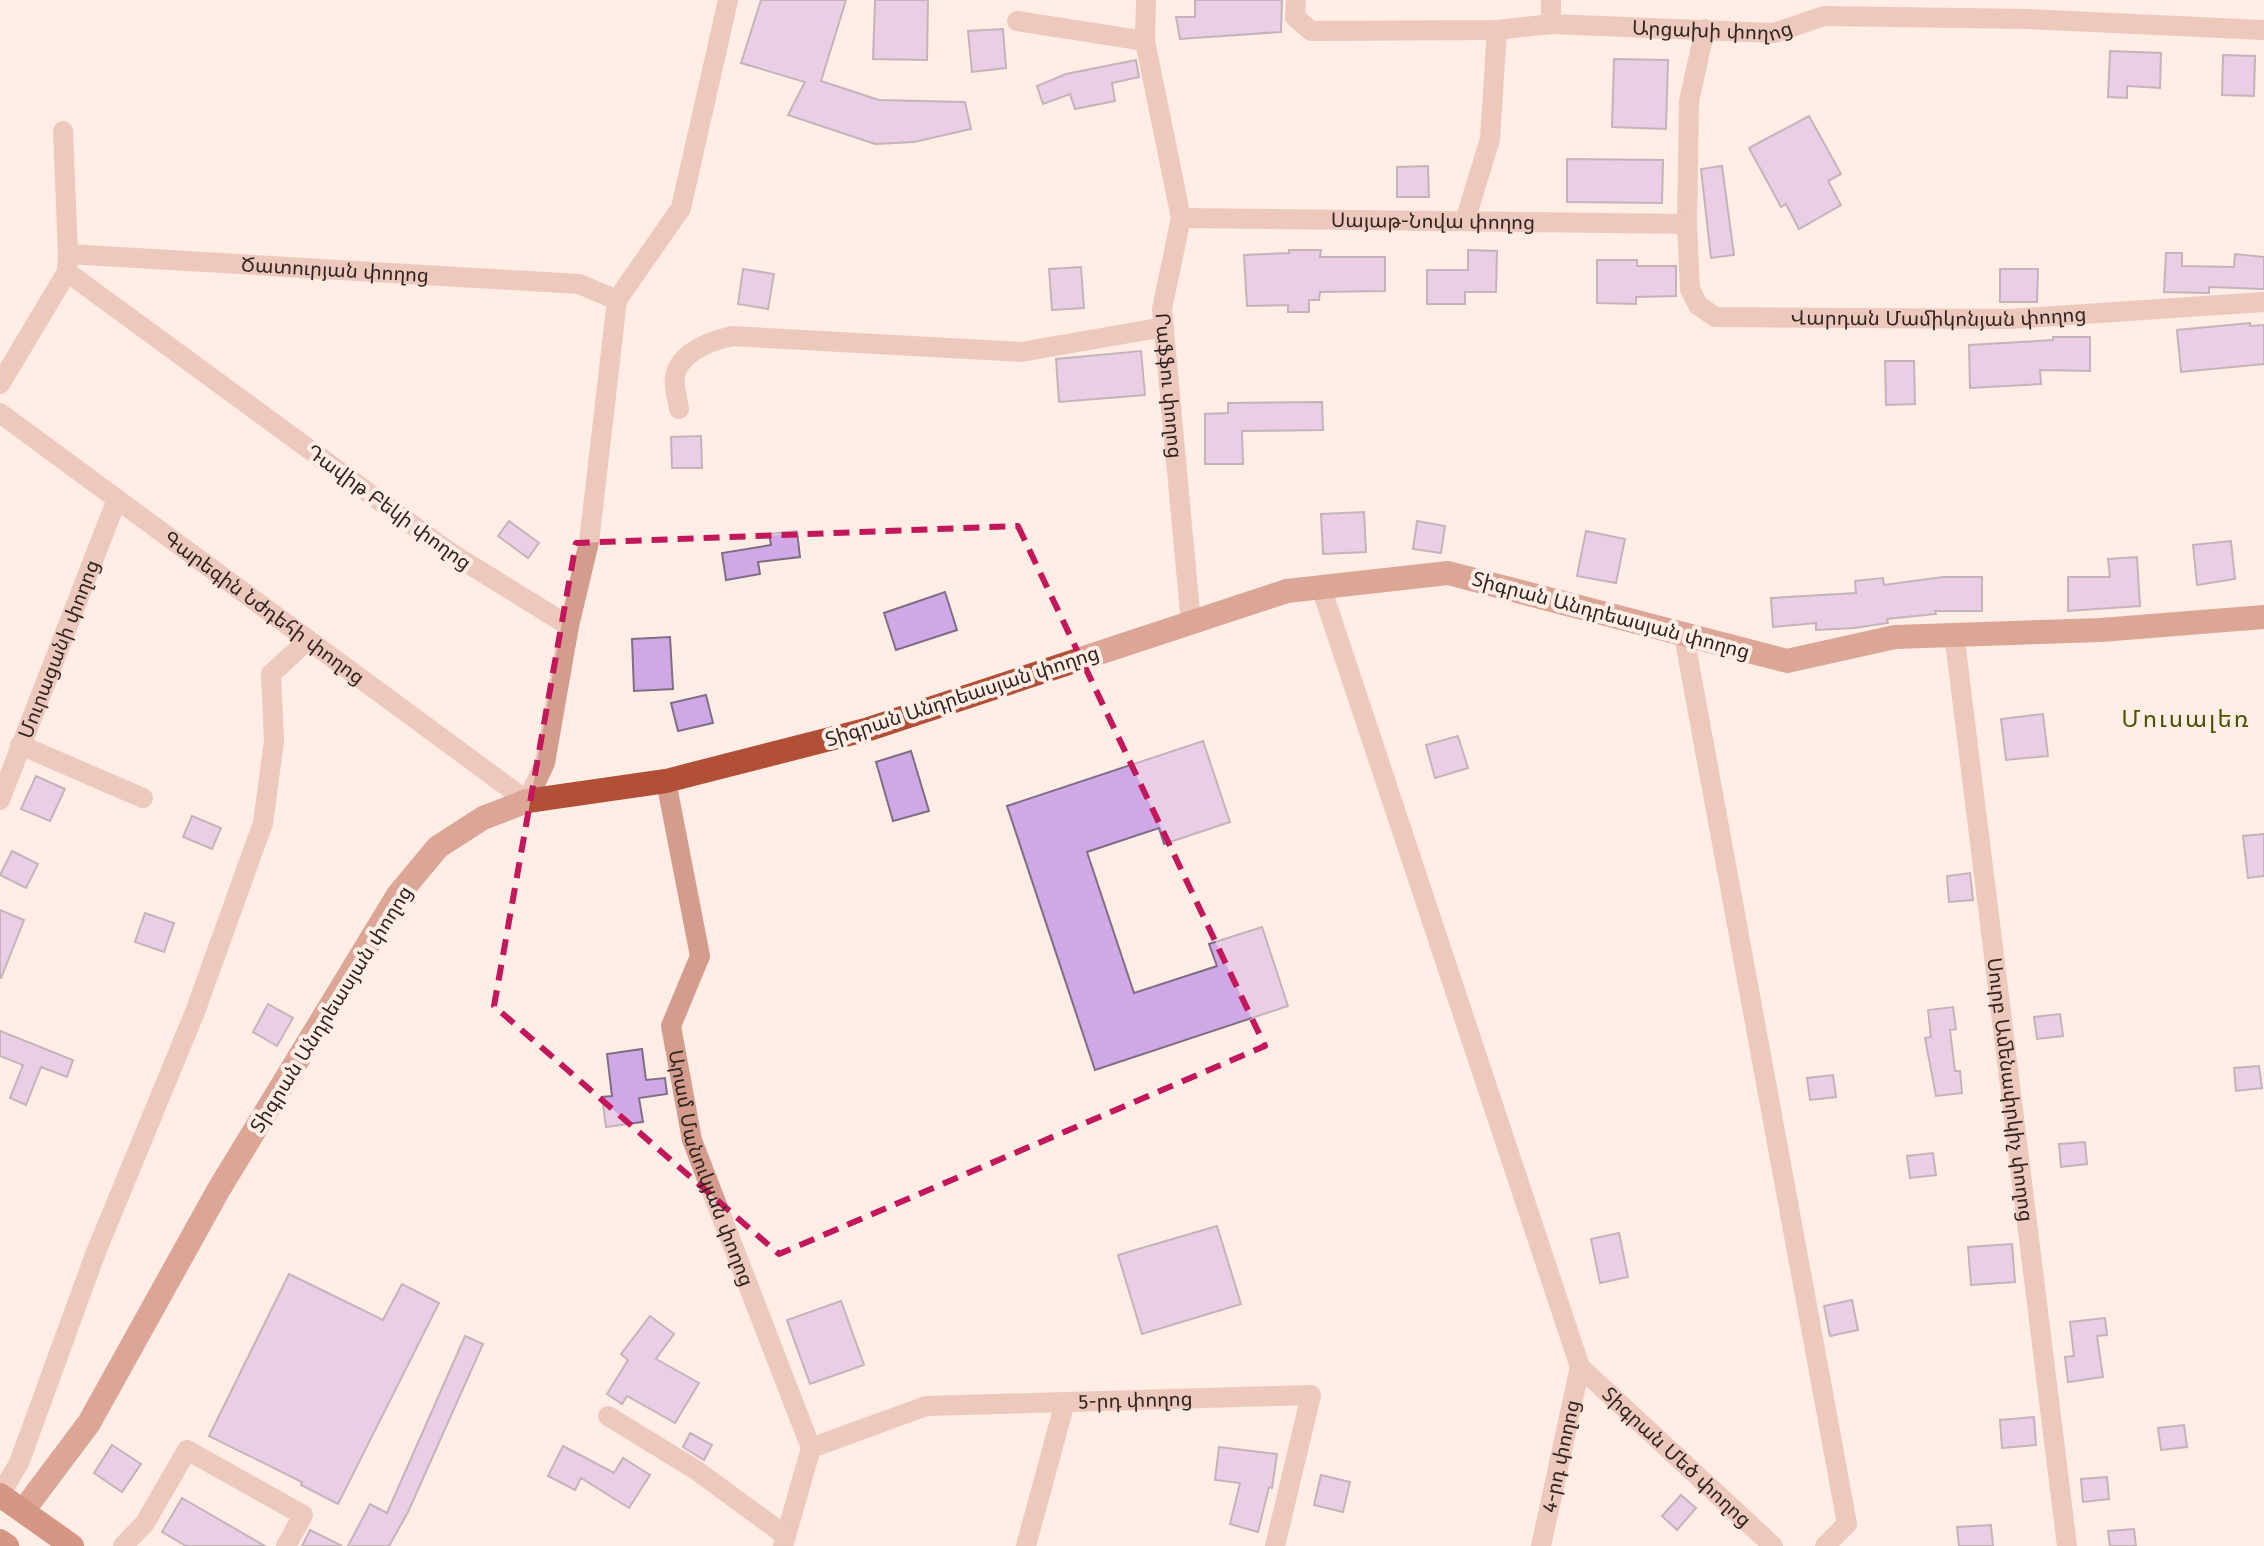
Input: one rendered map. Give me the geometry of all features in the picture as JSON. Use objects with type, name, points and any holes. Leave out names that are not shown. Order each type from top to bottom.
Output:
[{"type":"highway","points":[[0,1495],[72,1546]]},
{"type":"highway","points":[[0,1541],[7,1546]]},
{"type":"main road","name":"Տիգրան Անդրեասյան փողոց","points":[[23,1511],[89,1423],[219,1189],[398,895],[438,847],[483,818],[527,801],[666,781],[869,729],[1287,591],[1321,587],[1448,573],[1787,661],[1895,637],[2101,630],[2264,617]]},
{"type":"street","points":[[527,801],[545,763],[569,626],[589,542],[617,300],[681,208],[728,0]]},
{"type":"street","name":"Րաֆֆու փողոց","points":[[1146,0],[1145,41],[1181,218],[1162,309],[1191,623]]},
{"type":"street","name":"Արցախի փողոց","points":[[1296,0],[1295,17],[1311,31],[1497,30],[1551,24],[1774,33],[1824,8],[2264,30]]},
{"type":"street","points":[[1551,0],[1551,24]]},
{"type":"street","points":[[1017,21],[1145,41]]},
{"type":"street","name":"Վարդան Մամիկոնյան փողոց","points":[[1705,29],[1689,101],[1687,224],[1690,289],[1698,305],[1715,317],[2008,319],[2264,302]]},
{"type":"street","points":[[1465,221],[1490,139],[1497,30]]},
{"type":"street","points":[[0,384],[68,263],[63,131]]},
{"type":"street","name":"Սայաթ-Նովա փողոց","points":[[1181,218],[1687,224]]},
{"type":"street","name":"Ծատուրյան փողոց","points":[[68,263],[579,284],[617,300]]},
{"type":"street","name":"Դավիթ Բեկի փողոց","points":[[68,263],[448,551],[569,626]]},
{"type":"street","points":[[679,409],[675,376],[686,358],[709,342],[732,336],[1021,352],[1164,327]]},
{"type":"street","name":"Գարեգին Նժդեհի փողոց","points":[[0,413],[527,801]]},
{"type":"street","name":"Մուրացանի փողոց","points":[[0,800],[117,499]]},
{"type":"street","points":[[1321,587],[1580,1367]]},
{"type":"street","name":"Սուրբ Ամենափրկիչ փողոց","points":[[1954,633],[2067,1546]]},
{"type":"street","points":[[1684,636],[1847,1524],[1825,1546]]},
{"type":"street","points":[[0,1495],[19,1463],[96,1252],[195,1012],[263,823],[274,741],[271,674],[308,640]]},
{"type":"street","points":[[20,745],[143,798]]},
{"type":"street","name":"Արամ Մանուկյան փողոց","points":[[666,781],[700,956],[671,1026],[692,1140],[811,1448]]},
{"type":"street","name":"4-րդ փողոց","points":[[1541,1546],[1580,1367]]},
{"type":"street","name":"Տիգրան Մեծ փողոց","points":[[1580,1367],[1773,1546]]},
{"type":"street","name":"5-րդ փողոց","points":[[811,1448],[926,1406],[1311,1395],[1275,1546]]},
{"type":"street","points":[[1026,1546],[1065,1402]]},
{"type":"street","points":[[608,1416],[696,1470],[784,1541],[811,1448]]},
{"type":"street","points":[[123,1546],[145,1523],[187,1450],[303,1515],[286,1546]]},
{"type":"highlighted area","points":[[1018,526],[1265,1046],[779,1254],[494,1006],[576,543]]},
{"type":"building","points":[[761,0],[846,0],[821,81],[879,100],[965,102],[971,129],[914,142],[875,144],[788,115],[805,82],[741,63]]},
{"type":"building","points":[[875,0],[928,0],[927,60],[873,59]]},
{"type":"building","points":[[1195,0],[1282,0],[1281,32],[1180,39],[1176,17],[1195,17]]},
{"type":"building","points":[[1003,29],[1006,68],[972,72],[968,31]]},
{"type":"building","points":[[2110,51],[2161,53],[2160,88],[2127,86],[2127,98],[2108,97]]},
{"type":"building","points":[[2223,55],[2255,56],[2254,96],[2222,95]]},
{"type":"building","points":[[1614,59],[1668,60],[1666,129],[1612,127]]},
{"type":"building","points":[[1136,60],[1139,77],[1112,83],[1115,101],[1075,109],[1070,94],[1043,104],[1037,86],[1066,74]]},
{"type":"building","points":[[1809,116],[1841,174],[1828,181],[1841,205],[1799,229],[1786,204],[1781,207],[1749,148]]},
{"type":"building","points":[[1567,159],[1663,160],[1662,203],[1567,202]]},
{"type":"building","points":[[1428,166],[1429,197],[1397,197],[1397,167]]},
{"type":"building","points":[[1722,166],[1734,255],[1711,258],[1701,169]]},
{"type":"building","points":[[1289,250],[1321,250],[1320,257],[1385,257],[1385,291],[1320,292],[1319,300],[1309,300],[1309,312],[1288,312],[1288,305],[1247,306],[1244,255],[1289,253]]},
{"type":"building","points":[[1468,250],[1497,251],[1496,292],[1465,292],[1465,304],[1427,304],[1427,270],[1468,270]]},
{"type":"building","points":[[2166,253],[2182,253],[2182,266],[2234,267],[2235,254],[2264,257],[2264,289],[2209,287],[2209,293],[2164,292]]},
{"type":"building","points":[[1597,260],[1637,260],[1637,266],[1676,266],[1676,296],[1636,297],[1636,304],[1597,303]]},
{"type":"building","points":[[1081,267],[1084,308],[1052,310],[1049,269]]},
{"type":"building","points":[[743,269],[774,274],[768,309],[738,304]]},
{"type":"building","points":[[2000,269],[2038,269],[2037,302],[2000,302]]},
{"type":"building","points":[[2250,323],[2250,326],[2264,325],[2264,364],[2181,372],[2177,330]]},
{"type":"building","points":[[2053,337],[2090,337],[2090,371],[2040,370],[2041,384],[1970,388],[1969,345],[2053,340]]},
{"type":"building","points":[[1141,351],[1145,395],[1059,402],[1056,359]]},
{"type":"building","points":[[1885,361],[1914,361],[1915,404],[1886,405]]},
{"type":"building","points":[[1322,402],[1323,430],[1242,431],[1243,464],[1205,464],[1205,414],[1228,413],[1228,403]]},
{"type":"building","points":[[701,436],[702,468],[672,468],[671,437]]},
{"type":"building","points":[[1364,512],[1366,552],[1323,554],[1321,514]]},
{"type":"building","points":[[509,521],[539,543],[528,558],[498,536]]},
{"type":"building","points":[[1417,521],[1445,526],[1441,553],[1413,549]]},
{"type":"building","points":[[797,531],[800,557],[758,562],[760,574],[726,580],[722,553],[771,545],[769,534]]},
{"type":"building","points":[[1586,531],[1625,539],[1616,583],[1577,576]]},
{"type":"building","points":[[2231,541],[2235,579],[2197,585],[2193,545]]},
{"type":"building","points":[[2137,557],[2140,606],[2068,611],[2068,577],[2110,577],[2108,559]]},
{"type":"building","points":[[1943,577],[1982,577],[1982,611],[1935,611],[1936,614],[1887,619],[1888,623],[1854,628],[1816,630],[1816,623],[1773,627],[1771,598],[1856,593],[1855,581],[1883,578],[1884,585]]},
{"type":"building","points":[[945,592],[957,630],[896,650],[884,613]]},
{"type":"building","points":[[670,637],[673,689],[634,691],[632,639]]},
{"type":"building","points":[[706,695],[713,723],[678,731],[671,703]]},
{"type":"building","points":[[2043,714],[2048,756],[2006,760],[2001,719]]},
{"type":"building","points":[[1458,736],[1468,768],[1435,778],[1426,745]]},
{"type":"building","points":[[1203,741],[1230,822],[1164,844],[1159,828],[1087,852],[1134,993],[1217,966],[1209,944],[1262,927],[1288,1006],[1095,1070],[1007,806]]},
{"type":"building","points":[[911,751],[929,811],[893,821],[876,762]]},
{"type":"building","points":[[36,776],[65,789],[50,821],[21,809]]},
{"type":"building","points":[[192,816],[221,828],[212,849],[183,837]]},
{"type":"building","points":[[2264,834],[2264,876],[2248,878],[2243,836]]},
{"type":"building","points":[[12,851],[38,864],[26,888],[0,875]]},
{"type":"building","points":[[1970,873],[1973,900],[1949,902],[1947,876]]},
{"type":"building","points":[[0,910],[24,920],[1,978],[0,978]]},
{"type":"building","points":[[145,913],[174,923],[164,952],[135,942]]},
{"type":"building","points":[[268,1004],[293,1018],[277,1046],[253,1032]]},
{"type":"building","points":[[1953,1007],[1956,1029],[1950,1030],[1955,1071],[1960,1071],[1962,1093],[1936,1096],[1925,1038],[1931,1037],[1928,1010]]},
{"type":"building","points":[[2060,1014],[2063,1036],[2037,1039],[2034,1017]]},
{"type":"building","points":[[0,1031],[73,1060],[67,1077],[41,1067],[26,1105],[10,1098],[23,1065],[0,1056]]},
{"type":"building","points":[[642,1049],[646,1080],[665,1078],[667,1094],[639,1098],[643,1122],[606,1127],[602,1097],[612,1096],[607,1054]]},
{"type":"building","points":[[2259,1066],[2262,1088],[2236,1091],[2234,1068]]},
{"type":"building","points":[[1833,1075],[1836,1097],[1810,1100],[1807,1078]]},
{"type":"building","points":[[2085,1142],[2087,1164],[2061,1167],[2059,1144]]},
{"type":"building","points":[[1933,1153],[1936,1175],[1910,1178],[1907,1156]]},
{"type":"building","points":[[1217,1226],[1241,1304],[1142,1334],[1118,1255]]},
{"type":"building","points":[[1619,1233],[1628,1277],[1600,1283],[1591,1239]]},
{"type":"building","points":[[2012,1244],[2015,1282],[1971,1285],[1968,1247]]},
{"type":"building","points":[[289,1274],[383,1320],[402,1284],[439,1303],[338,1504],[301,1485],[302,1482],[209,1436]]},
{"type":"building","points":[[1852,1300],[1858,1330],[1830,1336],[1824,1306]]},
{"type":"building","points":[[841,1301],[864,1365],[810,1384],[787,1320]]},
{"type":"building","points":[[650,1316],[674,1334],[656,1359],[699,1383],[675,1423],[627,1396],[622,1404],[607,1394],[628,1360],[621,1354]]},
{"type":"building","points":[[2105,1318],[2107,1335],[2097,1336],[2103,1377],[2068,1382],[2065,1357],[2074,1356],[2070,1322]]},
{"type":"building","points":[[465,1336],[483,1344],[408,1512],[389,1546],[348,1546],[370,1504],[387,1513]]},
{"type":"building","points":[[2034,1417],[2036,1445],[2002,1448],[2000,1420]]},
{"type":"building","points":[[2184,1425],[2187,1447],[2161,1450],[2158,1428]]},
{"type":"building","points":[[690,1433],[712,1445],[704,1460],[683,1447]]},
{"type":"building","points":[[112,1445],[141,1464],[122,1492],[94,1473]]},
{"type":"building","points":[[563,1446],[614,1473],[623,1458],[650,1475],[629,1508],[581,1478],[575,1490],[548,1476]]},
{"type":"building","points":[[1219,1447],[1277,1454],[1272,1488],[1269,1487],[1258,1532],[1230,1524],[1240,1483],[1215,1480]]},
{"type":"building","points":[[1321,1475],[1350,1482],[1343,1512],[1314,1505]]},
{"type":"building","points":[[2107,1477],[2109,1499],[2083,1502],[2081,1479]]},
{"type":"building","points":[[1681,1495],[1696,1508],[1677,1530],[1662,1516]]},
{"type":"building","points":[[182,1498],[265,1546],[186,1546],[162,1532]]},
{"type":"building","points":[[1991,1525],[1993,1546],[1959,1546],[1957,1527]]},
{"type":"building","points":[[2134,1529],[2136,1546],[2110,1546],[2108,1531]]},
{"type":"building","points":[[310,1530],[342,1546],[302,1546]]},
{"type":"district","name":"Մուսալեռ","points":[[2186,719]]}]
